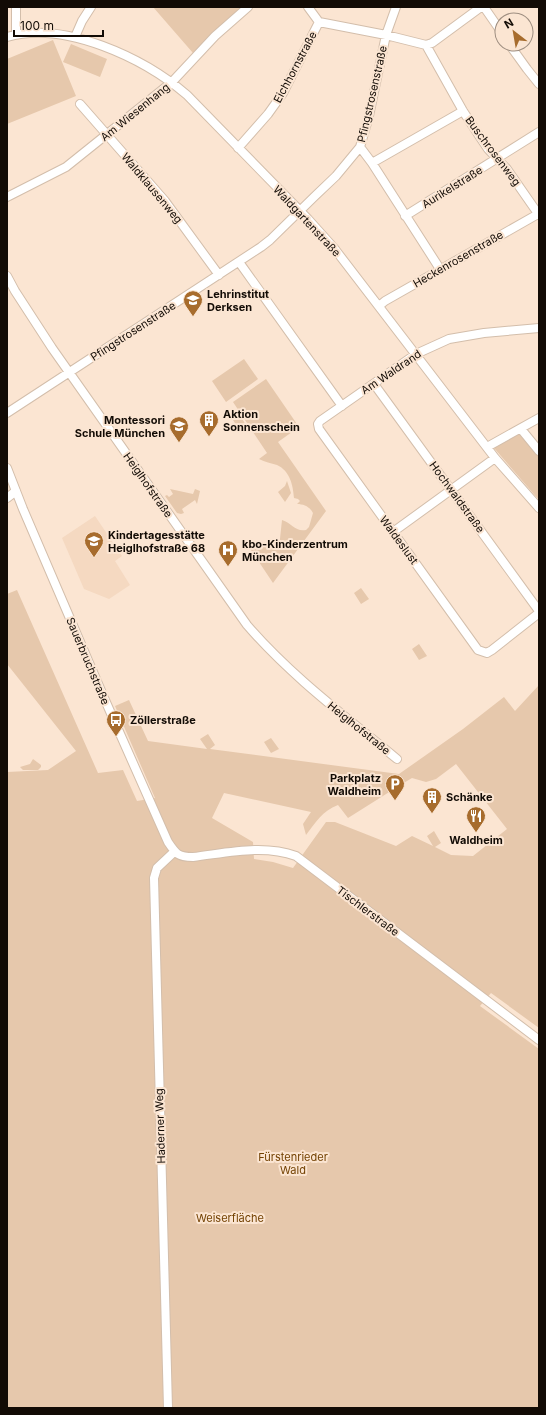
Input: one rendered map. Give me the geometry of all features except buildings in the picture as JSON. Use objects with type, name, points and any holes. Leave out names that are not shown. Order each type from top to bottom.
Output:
[{"type":"street","points":[[16,7],[16,34]]},
{"type":"street","points":[[75,37],[82,21],[91,7]]},
{"type":"street","name":"Am Wiesenhang","points":[[7,196],[66,167],[172,82],[215,36],[248,7]]},
{"type":"street","points":[[308,7],[319,22],[386,35],[426,45],[432,43],[483,7],[494,22]]},
{"type":"street","name":"Pfingstrosenstraße","points":[[7,413],[239,262],[270,240],[336,176],[360,147],[369,116],[386,35],[396,7]]},
{"type":"street","name":"Eichhornstraße","points":[[238,148],[268,114],[283,93],[319,22]]},
{"type":"street","name":"Waldgartenstraße","points":[[7,37],[31,32],[51,32],[75,37],[123,54],[172,82],[187,95],[334,248],[487,447],[539,508]]},
{"type":"street","name":"Buschrosenweg","points":[[426,45],[463,111],[488,149],[507,169],[539,214]]},
{"type":"street","points":[[515,52],[539,84]]},
{"type":"street","name":"Waldklausenweg","points":[[80,104],[165,201],[219,275]]},
{"type":"street","points":[[372,163],[463,111]]},
{"type":"street","name":"Aurikelstraße","points":[[405,216],[539,132]]},
{"type":"street","points":[[360,147],[372,163],[440,269]]},
{"type":"street","name":"Heckenrosenstraße","points":[[378,306],[384,301],[440,269],[539,214]]},
{"type":"street","points":[[239,262],[342,406]]},
{"type":"street","name":"Heiglhofstraße","points":[[7,276],[15,291],[70,373],[209,573],[247,625],[261,642],[297,677],[397,759]]},
{"type":"street","name":"Am Waldrand","points":[[320,421],[416,354],[449,339],[484,333],[539,328]]},
{"type":"street","name":"Hochwaldstraße","points":[[374,384],[539,612]]},
{"type":"street","points":[[487,447],[539,418]]},
{"type":"street","name":"Waldeslust","points":[[320,421],[318,424],[319,429],[478,650],[487,653],[492,650],[539,612]]},
{"type":"street","points":[[521,429],[539,451]]},
{"type":"street","points":[[393,532],[496,458]]},
{"type":"street","name":"Sauerbruchstraße","points":[[7,468],[135,769],[174,852]]},
{"type":"street","points":[[7,498],[16,491]]},
{"type":"street","name":"Tischlerstraße","points":[[174,852],[185,857],[193,857],[260,849],[275,850],[296,856],[539,1040]]},
{"type":"street","name":"Haderner Weg","points":[[168,1408],[154,878],[157,868],[174,852]]},
{"type":"shaded area","name":"Kindertagesstätte Heiglhofstraße 68","points":[[95,516],[122,556],[115,561],[130,585],[109,599],[84,589],[62,538]]},
{"type":"green space","points":[[153,7],[245,7],[193,53]]},
{"type":"green space","points":[[53,40],[76,96],[7,124],[7,59]]},
{"type":"green space","points":[[71,44],[107,59],[100,77],[63,62]]},
{"type":"green space","points":[[244,359],[258,379],[226,402],[212,381]]},
{"type":"green space","points":[[266,379],[299,427],[278,442],[326,511],[273,583],[249,547],[259,543],[279,548],[282,520],[296,529],[306,530],[309,527],[313,513],[306,506],[297,504],[300,501],[294,498],[292,483],[285,471],[277,465],[259,459],[267,453],[233,402]]},
{"type":"green space","points":[[240,415],[247,427],[240,431],[233,420]]},
{"type":"green space","points":[[519,434],[539,457],[539,500],[494,448]]},
{"type":"green space","points":[[287,481],[291,493],[285,502],[278,492],[285,486]]},
{"type":"green space","points":[[170,489],[193,494],[195,489],[200,491],[197,504],[195,500],[182,509],[184,513],[177,513],[165,496],[167,495],[169,497],[173,494]]},
{"type":"green space","points":[[361,588],[369,599],[361,604],[354,593]]},
{"type":"green space","name":"Fürstenrieder Wald","points":[[17,590],[98,773],[123,770],[137,801],[155,798],[115,706],[129,700],[148,741],[207,749],[200,739],[208,734],[215,745],[210,749],[399,774],[463,729],[504,697],[515,711],[539,685],[539,1028],[491,993],[480,1006],[539,1049],[539,1408],[7,1408],[7,772],[48,770],[76,751],[7,664],[7,594]],"holes":[[[456,764],[507,829],[473,856],[451,855],[435,847],[441,843],[434,831],[427,836],[433,846],[412,836],[396,846],[335,822],[326,822],[293,868],[273,862],[254,859],[253,842],[212,818],[224,793],[311,812],[303,824],[306,835],[320,817],[332,807],[338,805],[348,818],[412,778],[426,782],[436,779]]]},
{"type":"green space","points":[[419,644],[427,656],[419,660],[412,649]]},
{"type":"green space","points":[[271,738],[279,749],[271,753],[264,742]]},
{"type":"green space","points":[[33,759],[41,765],[38,770],[23,770],[20,767],[30,764]]},
{"type":"place","name":"Lehrinstitut Derksen","points":[[193,317]]},
{"type":"place","name":"Aktion Sonnenschein","points":[[209,437]]},
{"type":"place","name":"Montessori Schule München","points":[[179,443]]},
{"type":"place","name":"Kindertagesstätte Heiglhofstraße 68","points":[[94,558]]},
{"type":"place","name":"kbo-Kinderzentrum München","points":[[228,567]]},
{"type":"place","name":"Zöllerstraße","points":[[116,737]]},
{"type":"place","name":"Parkplatz Waldheim","points":[[395,801]]},
{"type":"place","name":"Schänke","points":[[432,814]]},
{"type":"place","name":"Waldheim","points":[[476,833]]},
{"type":"park label","name":"Weiserfläche","points":[[230,1218]]}]
